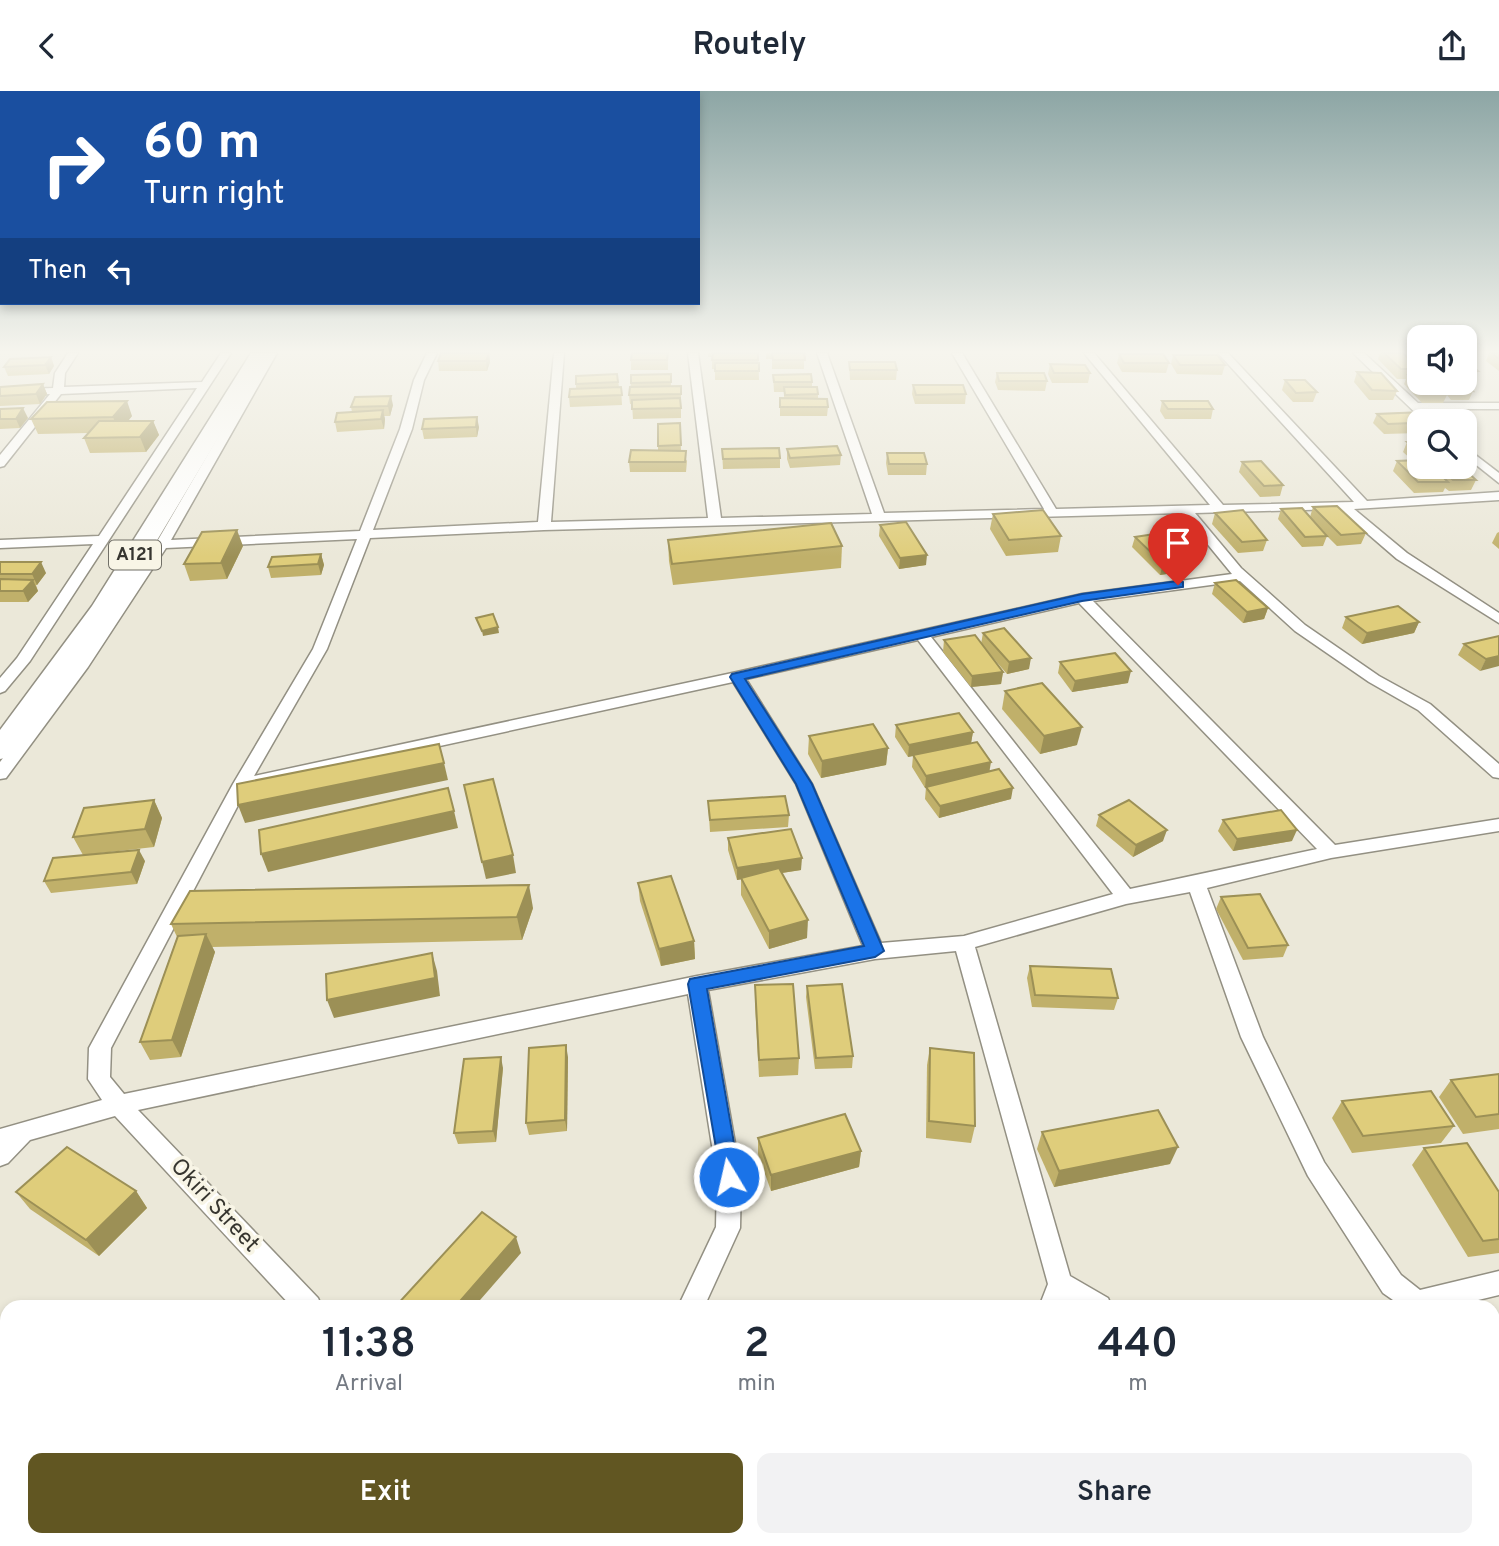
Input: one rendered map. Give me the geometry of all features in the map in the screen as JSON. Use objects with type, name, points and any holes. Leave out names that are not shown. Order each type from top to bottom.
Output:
[{"type":"highway","name":"A121","points":[[0,750],[71,639],[202,421]]},
{"type":"highway","name":"A121","points":[[0,723],[152,545],[222,421]]},
{"type":"street","points":[[0,463],[4,453],[32,421]]},
{"type":"street","points":[[0,688],[23,661],[181,421]]},
{"type":"street","points":[[0,774],[83,664],[152,545],[230,421]]},
{"type":"street","name":"Okiri Street","points":[[302,1300],[119,1105],[99,1079],[100,1048],[241,784],[320,649],[408,421]]},
{"type":"street","points":[[544,526],[553,421]]},
{"type":"street","points":[[702,421],[715,521]]},
{"type":"street","points":[[845,421],[878,516]]},
{"type":"street","points":[[997,421],[1052,513]]},
{"type":"street","points":[[1146,421],[1218,507]]},
{"type":"street","points":[[1286,421],[1364,505]]},
{"type":"street","points":[[1477,460],[1499,479]]},
{"type":"street","points":[[152,545],[544,526],[1218,507],[1343,506],[1499,496]]},
{"type":"street","points":[[1343,506],[1402,556],[1499,619]]},
{"type":"street","points":[[1186,510],[1242,577],[1300,628],[1374,679],[1424,707],[1499,773]]},
{"type":"street","points":[[0,544],[103,540]]},
{"type":"street","points":[[241,784],[737,677],[1082,597],[1242,577]]},
{"type":"street","points":[[1082,597],[1331,852]]},
{"type":"street","points":[[921,634],[1126,897]]},
{"type":"street","points":[[737,677],[804,784],[875,951]]},
{"type":"street","points":[[0,1156],[10,1137],[119,1105],[697,984],[875,951],[964,943],[1126,897],[1196,884],[1331,852],[1499,825]]},
{"type":"street","points":[[1196,884],[1252,1037],[1316,1169],[1392,1284],[1406,1296],[1417,1300]]},
{"type":"street","points":[[964,943],[1056,1296]]},
{"type":"street","points":[[696,1300],[728,1228],[729,1177],[697,984]]},
{"type":"street","points":[[1424,1300],[1499,1283]]},
{"type":"building","points":[[99,421],[153,421],[140,437],[84,438]]},
{"type":"building","points":[[424,421],[477,421],[476,427],[422,429]]},
{"type":"building","points":[[1385,421],[1407,421],[1407,423],[1388,424]]},
{"type":"building","points":[[680,423],[681,445],[658,446],[658,424]]},
{"type":"building","points":[[837,446],[841,455],[790,458],[787,449]]},
{"type":"building","points":[[779,448],[780,458],[723,459],[722,449]]},
{"type":"building","points":[[631,450],[686,451],[685,462],[629,462]]},
{"type":"building","points":[[887,453],[924,453],[927,464],[889,464]]},
{"type":"building","points":[[1261,461],[1283,485],[1264,486],[1242,462]]},
{"type":"building","points":[[1397,461],[1407,461],[1407,471]]},
{"type":"building","points":[[1415,479],[1445,479],[1448,482],[1418,482]]},
{"type":"building","points":[[1337,506],[1366,533],[1341,535],[1313,507]]},
{"type":"building","points":[[1302,508],[1327,536],[1305,537],[1281,509]]},
{"type":"building","points":[[1043,510],[1061,536],[1009,540],[993,514]]},
{"type":"building","points":[[1243,510],[1267,540],[1242,542],[1215,513]]},
{"type":"building","points":[[906,522],[927,555],[900,558],[880,525]]},
{"type":"building","points":[[831,523],[842,546],[672,564],[668,540]]},
{"type":"building","points":[[237,530],[221,563],[184,564],[202,532]]},
{"type":"building","points":[[1161,533],[1190,560],[1163,564],[1135,537]]},
{"type":"building","points":[[321,554],[318,564],[268,567],[272,557]]},
{"type":"building","points":[[0,562],[41,562],[32,574],[0,574]]},
{"type":"building","points":[[0,579],[33,580],[23,591],[0,591]]},
{"type":"building","points":[[1236,580],[1268,608],[1247,612],[1215,583]]},
{"type":"building","points":[[1398,606],[1419,622],[1367,633],[1346,617]]},
{"type":"building","points":[[493,614],[498,627],[482,631],[476,618]]},
{"type":"building","points":[[1004,628],[1031,658],[1009,662],[983,633]]},
{"type":"building","points":[[975,635],[1003,672],[972,676],[944,640]]},
{"type":"building","points":[[1499,636],[1499,656],[1486,659],[1464,644]]},
{"type":"building","points":[[1115,653],[1131,671],[1075,681],[1060,662]]},
{"type":"building","points":[[1042,683],[1082,727],[1044,736],[1005,691]]},
{"type":"building","points":[[959,713],[973,732],[909,745],[896,725]]},
{"type":"building","points":[[873,724],[888,748],[822,761],[809,736]]},
{"type":"building","points":[[977,742],[991,762],[926,776],[913,755]]},
{"type":"building","points":[[439,744],[444,763],[238,805],[237,784]]},
{"type":"building","points":[[999,769],[1013,788],[940,806],[926,787]]},
{"type":"building","points":[[493,779],[513,855],[482,862],[464,785]]},
{"type":"building","points":[[448,788],[454,811],[261,854],[259,830]]},
{"type":"building","points":[[785,796],[789,815],[710,820],[708,801]]},
{"type":"building","points":[[154,800],[145,829],[73,837],[84,808]]},
{"type":"building","points":[[1129,800],[1167,830],[1136,845],[1099,815]]},
{"type":"building","points":[[1281,810],[1297,830],[1237,839],[1223,820]]},
{"type":"building","points":[[791,829],[802,858],[737,868],[728,838]]},
{"type":"building","points":[[139,850],[131,872],[44,881],[53,858]]},
{"type":"building","points":[[779,868],[808,920],[769,931],[741,878]]},
{"type":"building","points":[[671,876],[694,941],[659,949],[638,883]]},
{"type":"building","points":[[529,885],[517,917],[171,924],[190,891]]},
{"type":"building","points":[[1260,894],[1288,945],[1248,948],[1221,897]]},
{"type":"building","points":[[206,934],[172,1040],[140,1042],[178,936]]},
{"type":"building","points":[[432,953],[435,978],[327,1000],[326,974]]},
{"type":"building","points":[[1030,966],[1111,969],[1118,998],[1035,995]]},
{"type":"building","points":[[793,984],[799,1058],[759,1060],[755,985]]},
{"type":"building","points":[[842,984],[853,1056],[816,1058],[807,986]]},
{"type":"building","points":[[566,1045],[565,1120],[526,1123],[529,1048]]},
{"type":"building","points":[[930,1048],[974,1053],[975,1126],[929,1121]]},
{"type":"building","points":[[501,1057],[493,1131],[454,1133],[464,1059]]},
{"type":"building","points":[[1499,1074],[1499,1114],[1476,1117],[1451,1080]]},
{"type":"building","points":[[1431,1091],[1454,1126],[1363,1136],[1342,1101]]},
{"type":"building","points":[[1158,1110],[1178,1147],[1059,1171],[1042,1132]]},
{"type":"building","points":[[845,1114],[861,1151],[771,1175],[758,1138]]},
{"type":"building","points":[[1467,1143],[1499,1192],[1499,1239],[1483,1241],[1424,1148]]},
{"type":"building","points":[[67,1147],[136,1191],[86,1240],[16,1192]]},
{"type":"building","points":[[482,1212],[516,1237],[461,1300],[401,1300]]},
{"type":"route","points":[[729,1177],[697,984],[875,951],[804,784],[737,677],[1082,597],[1178,585]]}]
